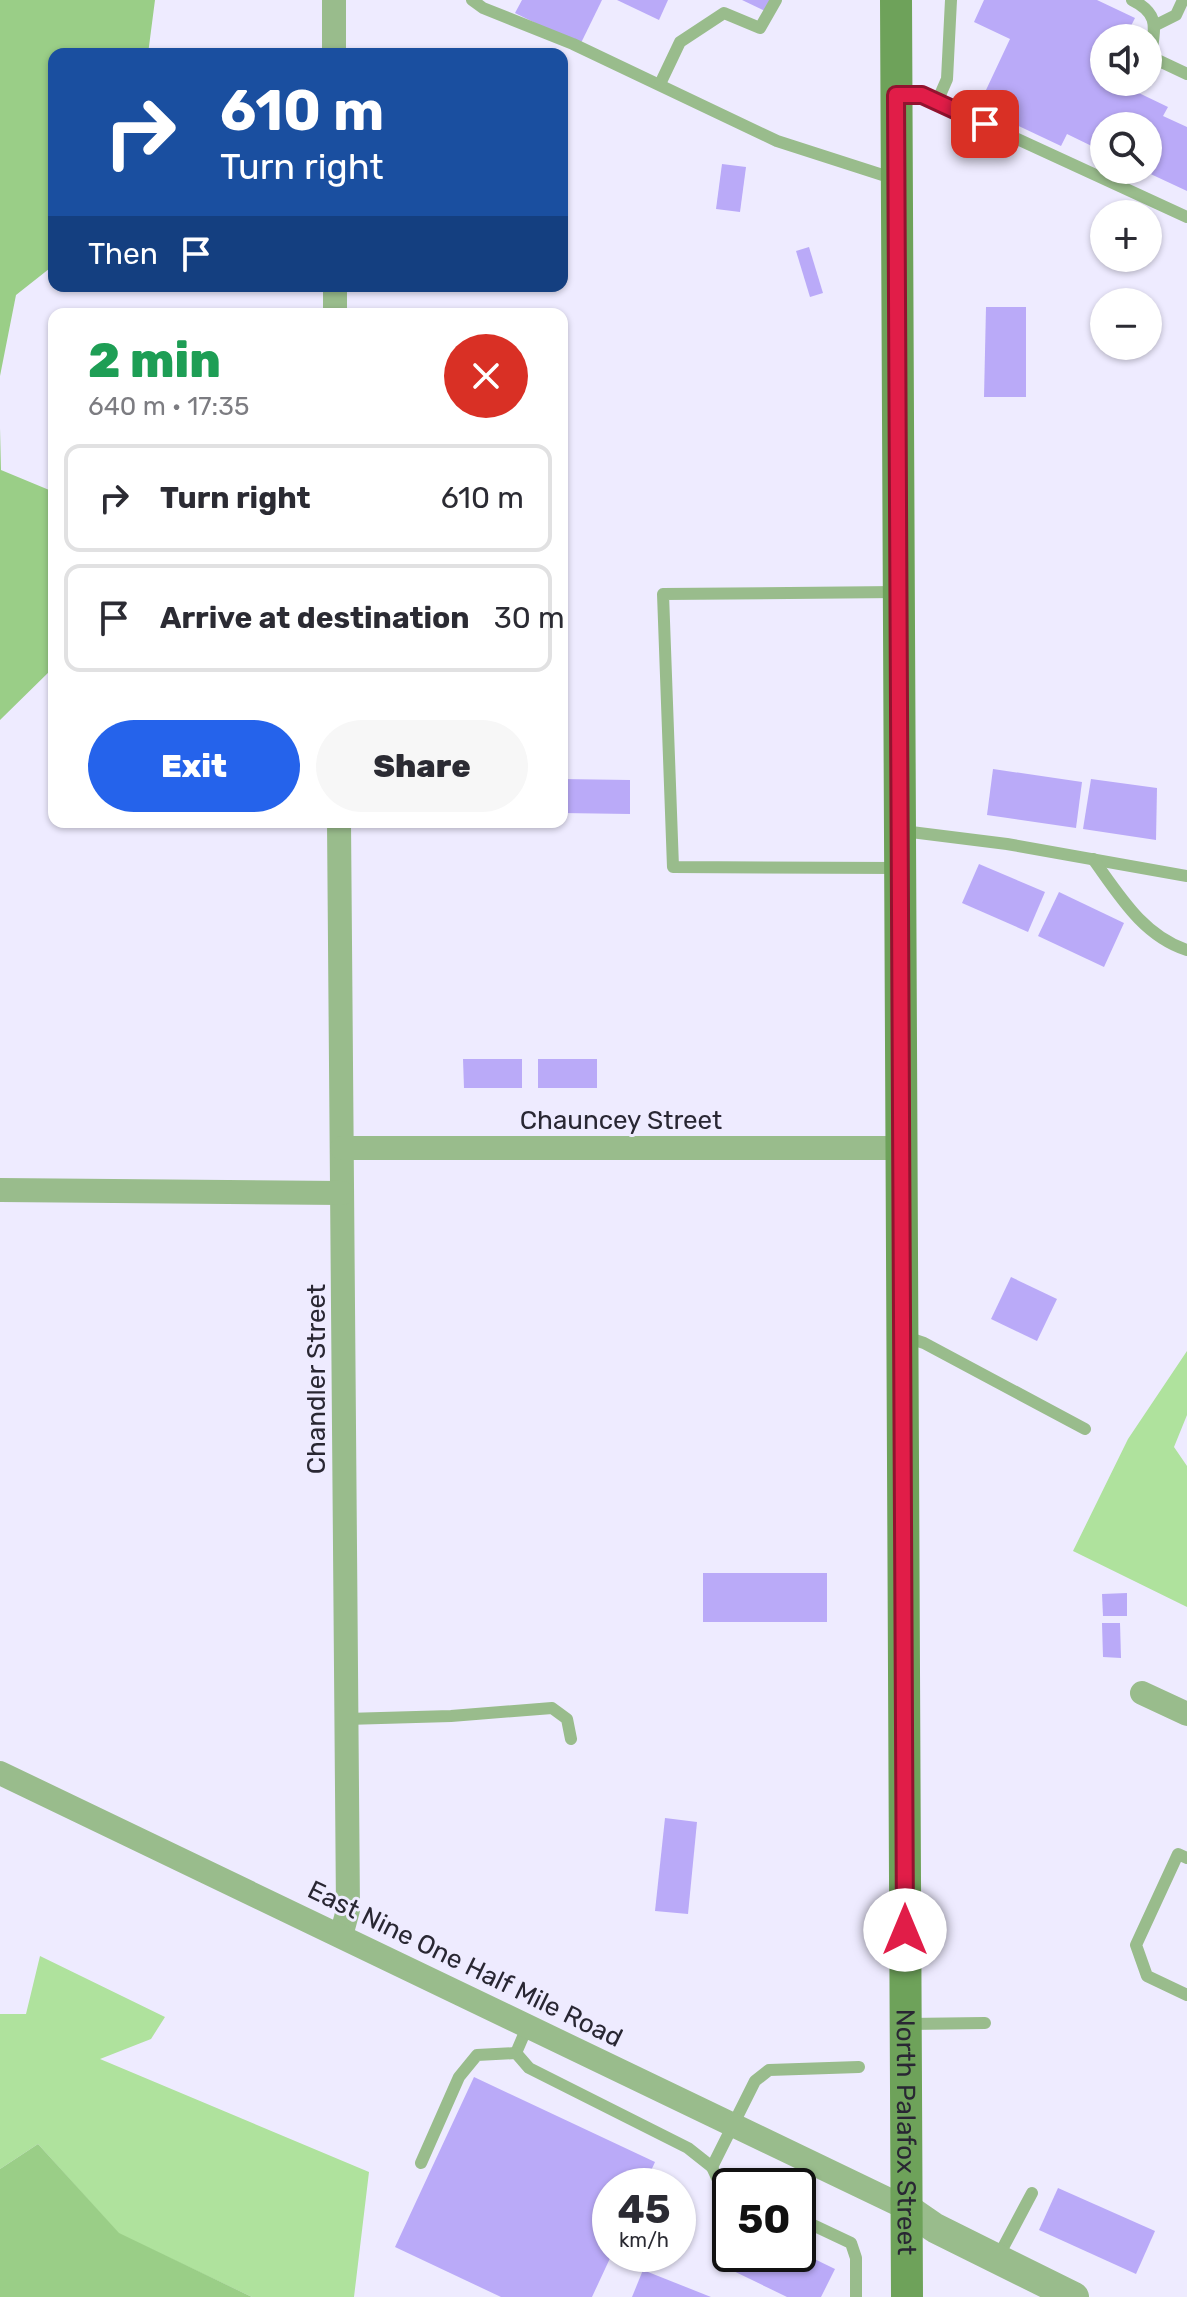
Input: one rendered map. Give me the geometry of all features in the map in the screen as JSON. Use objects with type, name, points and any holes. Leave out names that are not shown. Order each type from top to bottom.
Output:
[{"type":"main road","name":"North Palafox Street","points":[[896,0],[907,2297]]},
{"type":"street","points":[[334,0],[334,48]]},
{"type":"street","name":"Chandler Street","points":[[339,828],[348,1910],[341,1936]]},
{"type":"street","name":"Chauncey Street","points":[[342,1148],[901,1148]]},
{"type":"street","points":[[0,1190],[342,1193]]},
{"type":"street","points":[[1142,1693],[1187,1714]]},
{"type":"street","name":"East Nine One Half Mile Road","points":[[0,1773],[906,2208]]},
{"type":"street","points":[[906,2208],[935,2228],[1074,2297]]},
{"type":"lane","points":[[472,0],[483,8],[573,44],[777,141],[895,179]]},
{"type":"lane","points":[[660,84],[680,42],[724,13],[760,28],[776,0]]},
{"type":"lane","points":[[937,102],[947,79],[951,0]]},
{"type":"lane","points":[[1132,0],[1149,11],[1153,24]]},
{"type":"lane","points":[[1158,24],[1176,15],[1183,0]]},
{"type":"lane","points":[[1162,62],[1187,74]]},
{"type":"lane","points":[[896,95],[922,95],[1187,217]]},
{"type":"lane","points":[[898,592],[663,594],[673,867],[900,868]]},
{"type":"lane","points":[[899,830],[1007,844],[1187,876]]},
{"type":"lane","points":[[1093,859],[1131,913],[1158,936],[1187,950]]},
{"type":"lane","points":[[902,1337],[924,1343],[1085,1429]]},
{"type":"lane","points":[[346,1719],[451,1716],[552,1708],[567,1719],[571,1739]]},
{"type":"lane","points":[[1187,1858],[1178,1854],[1136,1945],[1147,1976],[1187,1995]]},
{"type":"lane","points":[[905,2024],[985,2023]]},
{"type":"lane","points":[[516,2053],[528,2025]]},
{"type":"lane","points":[[421,2163],[459,2077],[477,2055],[516,2053]]},
{"type":"lane","points":[[516,2053],[529,2068],[688,2148],[712,2167],[755,2081],[769,2070],[859,2067]]},
{"type":"lane","points":[[997,2259],[1032,2193]]},
{"type":"lane","points":[[816,2226],[851,2243],[856,2258],[856,2297]]},
{"type":"green space","points":[[0,0],[155,0],[149,48],[48,48],[48,270],[16,295],[0,376]]},
{"type":"green space","points":[[0,428],[1,470],[48,490],[48,673],[0,720]]},
{"type":"green space","points":[[1187,1351],[1187,1415],[1174,1447],[1187,1466],[1187,1607],[1073,1551],[1128,1439]]},
{"type":"green space","points":[[40,1956],[165,2017],[151,2039],[100,2059],[369,2172],[354,2297],[252,2297],[119,2234],[38,2144],[0,2169],[0,2014],[26,2014]]},
{"type":"green space","points":[[38,2144],[119,2233],[252,2297],[0,2297],[0,2169]]},
{"type":"building","points":[[522,0],[602,0],[580,45],[515,13]]},
{"type":"building","points":[[617,0],[668,0],[659,20]]},
{"type":"building","points":[[742,0],[771,0],[765,11]]},
{"type":"building","points":[[984,0],[1097,0],[1135,18],[1132,24],[1090,24],[1090,96],[1145,96],[1168,107],[1163,116],[1187,127],[1187,191],[1162,179],[1162,112],[1090,112],[1090,145],[1067,134],[1061,146],[978,107],[1010,39],[974,22]]},
{"type":"building","points":[[722,164],[746,167],[740,212],[716,209]]},
{"type":"building","points":[[809,247],[823,293],[810,297],[796,251]]},
{"type":"building","points":[[986,307],[1026,307],[1026,397],[984,397]]},
{"type":"building","points":[[993,769],[1082,782],[1076,828],[987,815]]},
{"type":"building","points":[[568,779],[630,780],[630,814],[568,813]]},
{"type":"building","points":[[1091,779],[1157,788],[1156,840],[1083,829]]},
{"type":"building","points":[[979,864],[1045,892],[1028,932],[962,903]]},
{"type":"building","points":[[1059,892],[1124,923],[1104,967],[1038,936]]},
{"type":"building","points":[[463,1059],[522,1059],[522,1088],[464,1088]]},
{"type":"building","points":[[538,1059],[597,1059],[597,1088],[538,1088]]},
{"type":"building","points":[[1011,1277],[1057,1299],[1037,1341],[991,1319]]},
{"type":"building","points":[[703,1573],[827,1573],[827,1622],[703,1622]]},
{"type":"building","points":[[1127,1593],[1127,1616],[1103,1616],[1102,1594]]},
{"type":"building","points":[[1102,1623],[1120,1623],[1121,1658],[1103,1657]]},
{"type":"building","points":[[665,1818],[697,1822],[688,1914],[655,1911]]},
{"type":"building","points":[[474,2077],[655,2162],[652,2168],[592,2168],[592,2272],[604,2272],[592,2297],[501,2297],[395,2247]]},
{"type":"building","points":[[1058,2188],[1155,2231],[1136,2274],[1039,2230]]},
{"type":"building","points":[[816,2260],[835,2269],[821,2297],[787,2297],[735,2272],[816,2272]]},
{"type":"building","points":[[642,2272],[648,2272],[711,2297],[632,2297]]},
{"type":"route","points":[[905,1930],[896,95],[922,95],[985,124]]}]
